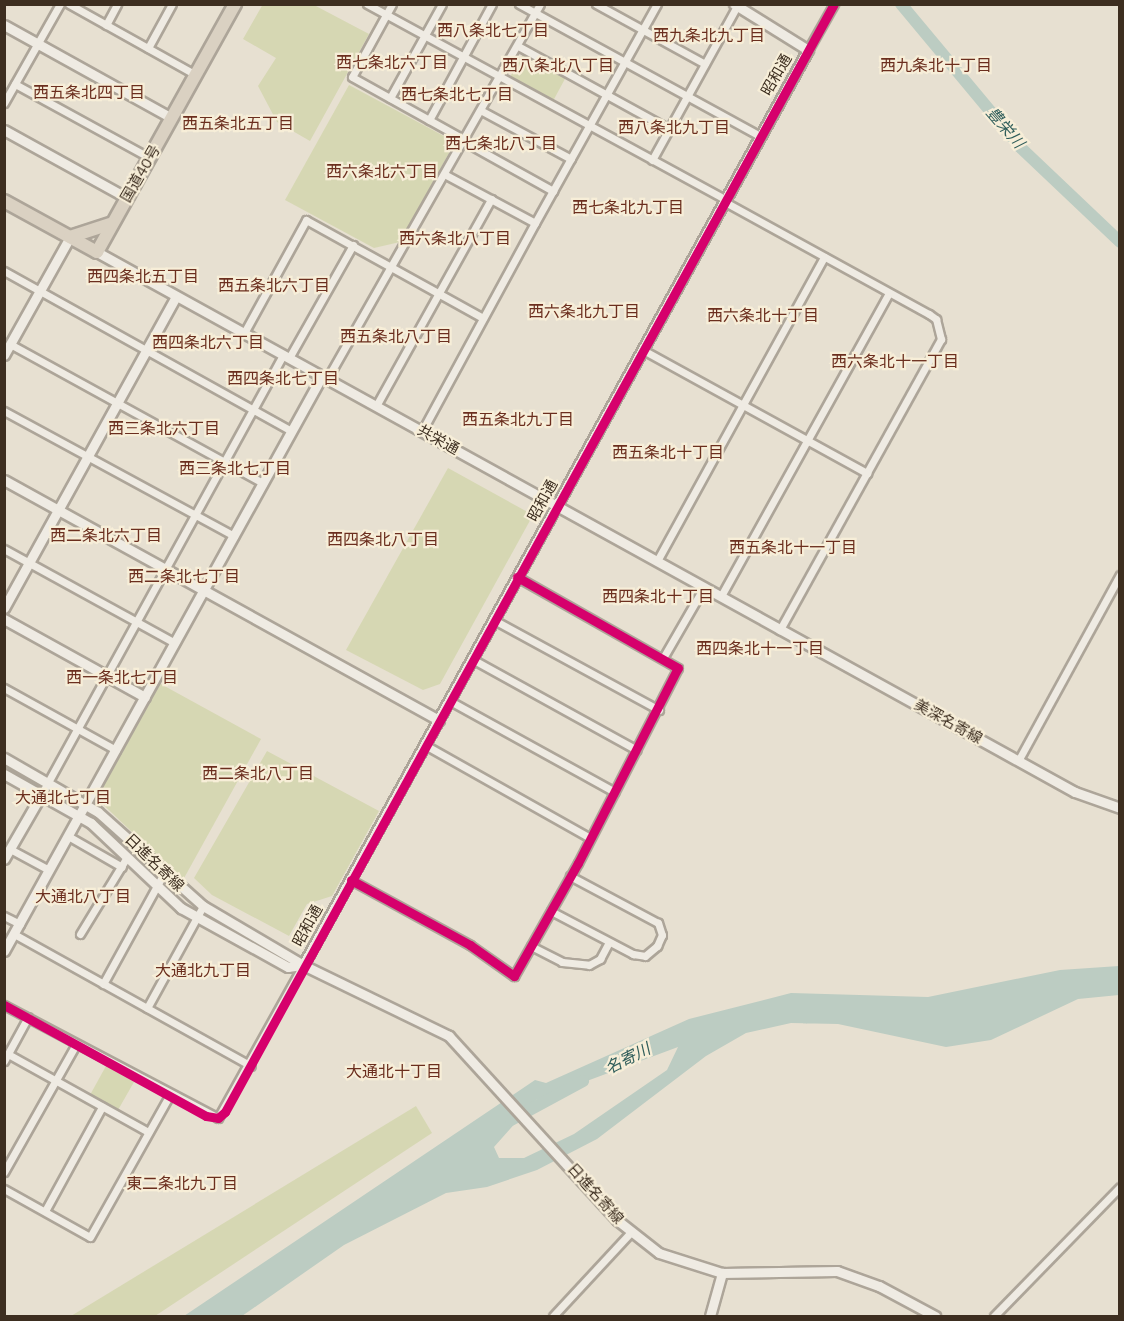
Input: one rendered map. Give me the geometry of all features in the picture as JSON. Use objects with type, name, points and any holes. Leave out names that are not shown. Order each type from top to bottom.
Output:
[{"type":"highway","name":"国道40号","points":[[97,252],[235,4]]},
{"type":"highway","points":[[4,201],[97,252]]},
{"type":"highway","points":[[70,237],[88,235],[114,222]]},
{"type":"street","points":[[4,104],[60,4]]},
{"type":"street","points":[[69,4],[196,75]]},
{"type":"street","points":[[106,25],[117,4]]},
{"type":"street","points":[[148,48],[172,4]]},
{"type":"street","points":[[367,4],[652,160],[936,320],[940,339],[780,630]]},
{"type":"street","points":[[392,4],[352,76],[553,191]]},
{"type":"street","points":[[390,98],[442,4]]},
{"type":"street","points":[[429,120],[492,4]]},
{"type":"street","points":[[519,4],[760,136]]},
{"type":"street","points":[[4,951],[292,431],[395,268],[540,4]]},
{"type":"street","points":[[596,4],[705,64]]},
{"type":"street","points":[[422,431],[657,4]]},
{"type":"street","points":[[808,50],[834,4]]},
{"type":"street","points":[[652,160],[735,5]]},
{"type":"street","name":"昭和通","points":[[303,965],[808,50],[735,5]]},
{"type":"street","points":[[4,25],[172,118]]},
{"type":"street","points":[[518,46],[669,129]]},
{"type":"street","points":[[15,84],[150,158]]},
{"type":"street","points":[[482,111],[571,159]]},
{"type":"street","points":[[4,130],[128,198]]},
{"type":"street","points":[[446,175],[535,224]]},
{"type":"street","points":[[376,406],[491,199]]},
{"type":"street","points":[[244,333],[306,220],[483,318]]},
{"type":"street","points":[[4,355],[7,343],[40,291],[70,237]]},
{"type":"street","points":[[4,860],[253,410],[353,245]]},
{"type":"street","name":"共栄通","points":[[97,252],[780,630]]},
{"type":"street","points":[[657,561],[824,257]]},
{"type":"street","points":[[4,271],[292,431]]},
{"type":"street","points":[[721,597],[889,293]]},
{"type":"street","points":[[4,608],[176,296]]},
{"type":"street","points":[[7,343],[263,483]]},
{"type":"street","points":[[643,350],[867,473]]},
{"type":"street","points":[[4,411],[234,536]]},
{"type":"street","points":[[4,480],[439,720]]},
{"type":"street","points":[[4,549],[175,643]]},
{"type":"street","points":[[1018,761],[1119,575]]},
{"type":"street","points":[[351,880],[470,945],[514,976],[551,911],[679,675],[663,658],[517,577]]},
{"type":"street","points":[[663,658],[704,587]]},
{"type":"street","points":[[4,619],[145,697]]},
{"type":"street","points":[[494,620],[659,710]]},
{"type":"street","name":"美深名寄線","points":[[780,630],[1075,792],[1119,808]]},
{"type":"street","points":[[472,659],[637,750]]},
{"type":"street","points":[[4,688],[116,750]]},
{"type":"street","points":[[450,701],[615,792]]},
{"type":"street","points":[[425,746],[590,838]]},
{"type":"street","name":"日進名寄線","points":[[4,758],[86,804],[163,875],[203,906],[303,965],[436,1028],[471,1057],[631,1232],[670,1259],[722,1273],[837,1271],[879,1286],[935,1317]]},
{"type":"street","name":"日進名寄線","points":[[4,774],[79,816],[128,857],[156,887],[196,916],[288,967],[303,965]]},
{"type":"street","points":[[68,836],[122,867]]},
{"type":"street","points":[[10,849],[49,870]]},
{"type":"street","points":[[80,934],[128,857]]},
{"type":"street","points":[[103,984],[163,875]]},
{"type":"street","points":[[551,911],[609,942],[645,956],[662,935],[658,923],[570,876]]},
{"type":"street","points":[[147,1008],[203,906]]},
{"type":"street","points":[[4,916],[20,924]]},
{"type":"street","points":[[14,934],[251,1066]]},
{"type":"street","points":[[531,946],[562,962],[589,965],[600,959],[609,942]]},
{"type":"street","points":[[4,1005],[169,1096],[218,1118],[251,1066],[303,965]]},
{"type":"street","points":[[28,1017],[6,1058],[56,1081],[148,1132]]},
{"type":"street","points":[[4,1172],[76,1044]]},
{"type":"street","points":[[4,1190],[90,1237],[169,1096]]},
{"type":"street","points":[[45,1211],[102,1107]]},
{"type":"street","points":[[994,1317],[1119,1187]]},
{"type":"street","points":[[554,1317],[631,1232]]},
{"type":"street","points":[[710,1317],[722,1273]]},
{"type":"green space","points":[[263,4],[314,5],[369,34],[310,141],[277,122],[258,86],[276,58],[243,39]]},
{"type":"green space","points":[[523,54],[566,77],[553,101],[510,77]]},
{"type":"green space","points":[[349,85],[455,142],[400,242],[374,248],[285,200]]},
{"type":"green space","points":[[448,468],[533,515],[440,684],[423,690],[346,650]]},
{"type":"green space","points":[[159,683],[261,739],[183,880],[96,798]]},
{"type":"green space","points":[[267,751],[379,811],[332,896],[307,904],[289,936],[212,895],[194,878]]},
{"type":"green space","points":[[106,1066],[134,1082],[118,1110],[90,1095]]},
{"type":"green space","points":[[416,1106],[432,1133],[155,1316],[71,1316]]},
{"type":"water","name":"名寄川","points":[[1119,966],[1119,995],[1078,999],[991,1040],[946,1047],[838,1024],[791,1023],[746,1033],[706,1056],[597,1139],[537,1170],[487,1187],[446,1193],[344,1245],[242,1316],[184,1316],[535,1080],[546,1083],[689,1019],[791,993],[928,997],[1060,970]],"holes":[[[678,1047],[667,1070],[574,1134],[524,1158],[499,1158],[494,1147],[536,1100]]]},
{"type":"waterway","name":"豊栄川","points":[[901,4],[1020,147],[1120,242]]},
{"type":"waterway","points":[[511,1120],[583,1081]]},
{"type":"cycle path","points":[[4,1005],[206,1116],[218,1118],[225,1112],[834,4]]},
{"type":"cycle path","points":[[351,880],[470,945],[514,976],[578,863],[678,668],[517,577]]},
{"type":"district","name":"西八条北七丁目","points":[[493,31]]},
{"type":"district","name":"西九条北九丁目","points":[[709,36]]},
{"type":"district","name":"西七条北六丁目","points":[[392,63]]},
{"type":"district","name":"西八条北八丁目","points":[[558,66]]},
{"type":"district","name":"西九条北十丁目","points":[[936,66]]},
{"type":"district","name":"西五条北四丁目","points":[[89,93]]},
{"type":"district","name":"西七条北七丁目","points":[[457,95]]},
{"type":"district","name":"西五条北五丁目","points":[[238,124]]},
{"type":"district","name":"西八条北九丁目","points":[[674,128]]},
{"type":"district","name":"西七条北八丁目","points":[[501,144]]},
{"type":"district","name":"西六条北六丁目","points":[[382,172]]},
{"type":"district","name":"西七条北九丁目","points":[[628,208]]},
{"type":"district","name":"西六条北八丁目","points":[[455,239]]},
{"type":"district","name":"西四条北五丁目","points":[[143,277]]},
{"type":"district","name":"西五条北六丁目","points":[[274,286]]},
{"type":"district","name":"西六条北九丁目","points":[[584,312]]},
{"type":"district","name":"西六条北十丁目","points":[[763,316]]},
{"type":"district","name":"西五条北八丁目","points":[[396,337]]},
{"type":"district","name":"西四条北六丁目","points":[[208,343]]},
{"type":"district","name":"西六条北十一丁目","points":[[895,362]]},
{"type":"district","name":"西四条北七丁目","points":[[283,379]]},
{"type":"district","name":"西五条北九丁目","points":[[518,420]]},
{"type":"district","name":"西三条北六丁目","points":[[164,429]]},
{"type":"district","name":"西五条北十丁目","points":[[668,453]]},
{"type":"district","name":"西三条北七丁目","points":[[235,469]]},
{"type":"district","name":"西二条北六丁目","points":[[106,536]]},
{"type":"district","name":"西四条北八丁目","points":[[383,540]]},
{"type":"district","name":"西五条北十一丁目","points":[[793,548]]},
{"type":"district","name":"西二条北七丁目","points":[[184,577]]},
{"type":"district","name":"西四条北十丁目","points":[[658,597]]},
{"type":"district","name":"西四条北十一丁目","points":[[760,649]]},
{"type":"district","name":"西一条北七丁目","points":[[122,678]]},
{"type":"district","name":"西二条北八丁目","points":[[258,774]]},
{"type":"district","name":"大通北七丁目","points":[[63,798]]},
{"type":"district","name":"大通北八丁目","points":[[83,897]]},
{"type":"district","name":"大通北九丁目","points":[[203,971]]},
{"type":"district","name":"大通北十丁目","points":[[394,1072]]},
{"type":"district","name":"東二条北九丁目","points":[[182,1184]]}]
